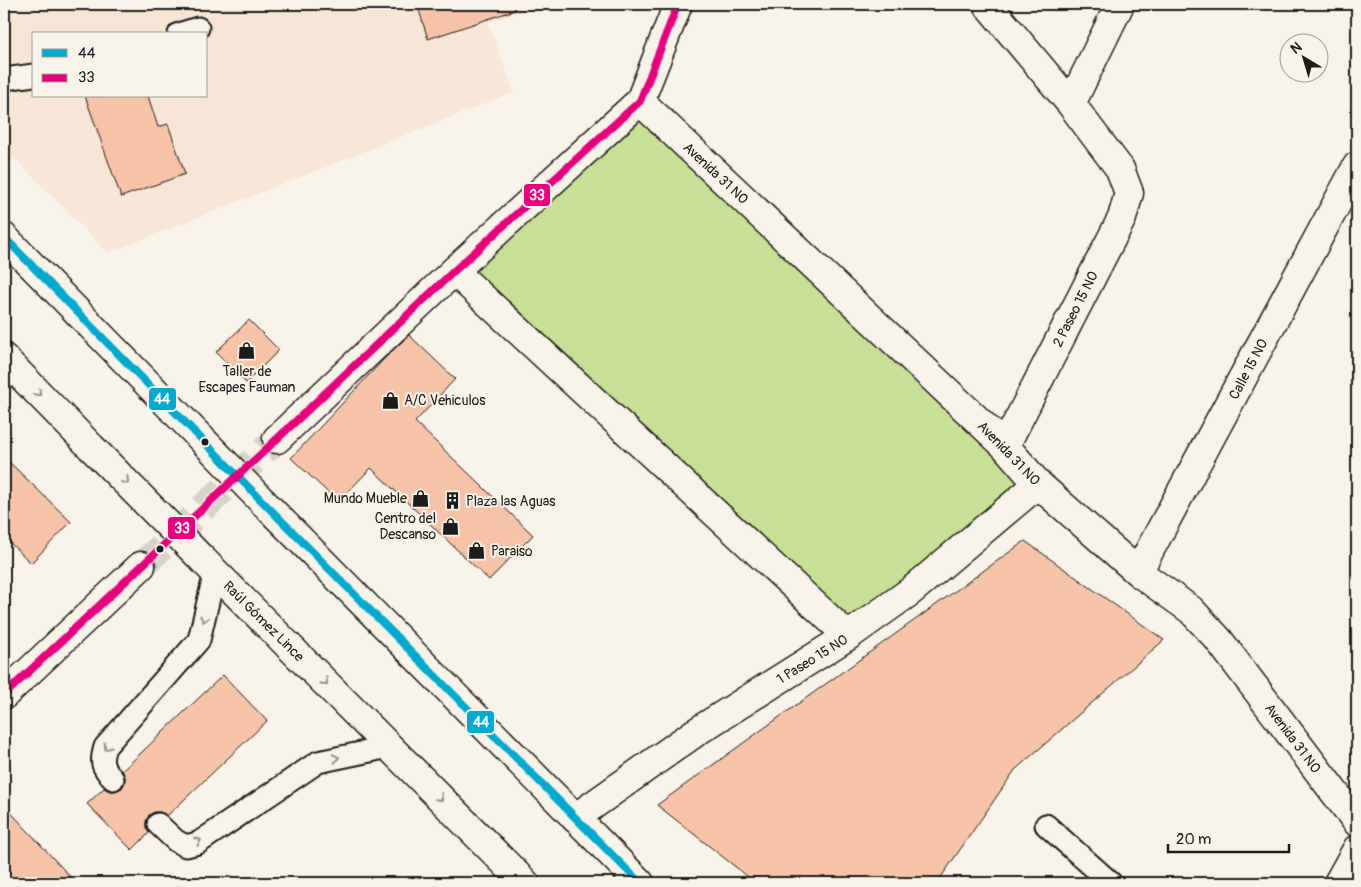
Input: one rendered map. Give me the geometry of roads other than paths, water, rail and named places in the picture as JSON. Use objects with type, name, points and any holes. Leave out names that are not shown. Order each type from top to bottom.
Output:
[{"type":"street","points":[[277,439],[454,271],[640,101],[678,4]]},
{"type":"street","name":"2 Paseo 15 NO","points":[[987,4],[1071,104],[1120,169],[1129,193],[1122,218],[1006,446]]},
{"type":"street","points":[[1071,104],[1120,4]]},
{"type":"street","name":"Avenida 31 NO","points":[[640,101],[1006,446],[1038,484],[1138,572],[1190,610],[1218,639],[1357,822]]},
{"type":"street","name":"Calle 15 NO","points":[[1138,572],[1357,166]]},
{"type":"street","points":[[4,237],[640,883]]},
{"type":"street","points":[[454,271],[848,636]]},
{"type":"street","name":"Raúl Gómez Lince","points":[[4,358],[525,883]]},
{"type":"street","name":"1 Paseo 15 NO","points":[[575,818],[696,732],[848,636],[910,591],[1038,484]]},
{"type":"street","points":[[4,695],[141,566]]},
{"type":"street","points":[[1338,883],[1357,849]]},
{"type":"lane","points":[[4,79],[32,75]]},
{"type":"lane","points":[[113,779],[104,770],[101,759],[105,747],[199,640],[210,566]]},
{"type":"lane","points":[[158,824],[176,842],[186,846],[198,843],[318,762],[389,747]]},
{"type":"lane","points":[[1046,825],[1111,883]]},
{"type":"tunnel","points":[[141,566],[277,439]]},
{"type":"place","name":"Taller de Escapes Fauman","points":[[247,351]]},
{"type":"place","name":"A/C Vehiculos","points":[[390,400]]},
{"type":"place","name":"Mundo Mueble","points":[[421,498]]},
{"type":"place","name":"Plaza las Aguas","points":[[452,501]]},
{"type":"place","name":"Centro del Descanso","points":[[450,526]]},
{"type":"place","name":"Paraiso","points":[[477,551]]}]
